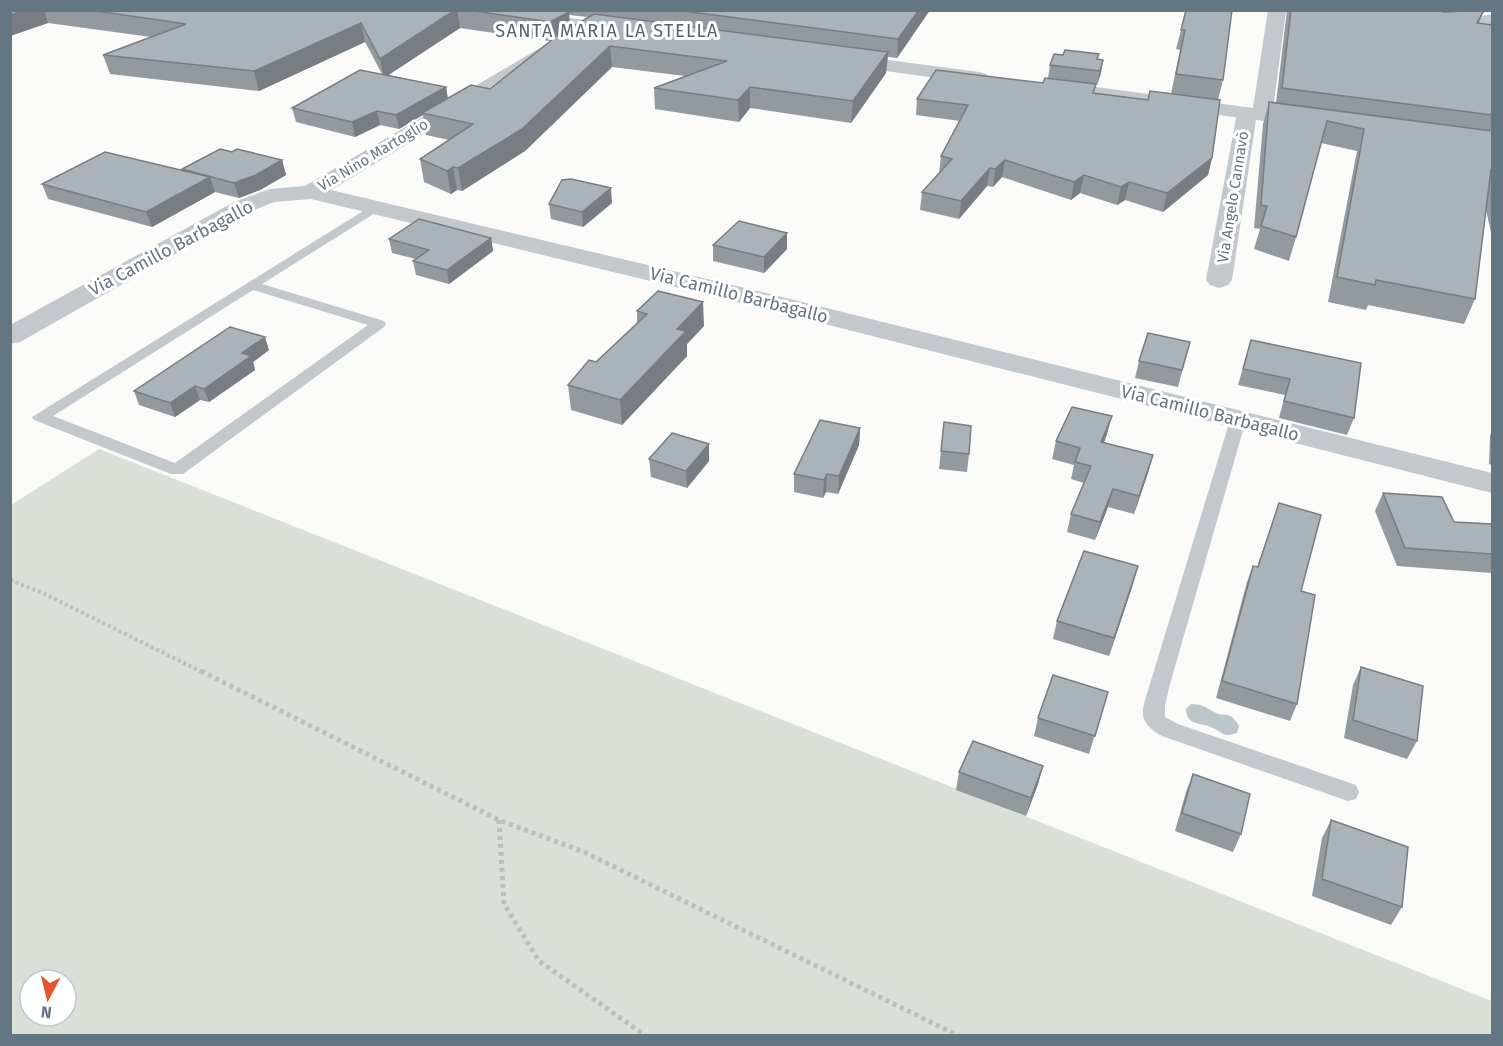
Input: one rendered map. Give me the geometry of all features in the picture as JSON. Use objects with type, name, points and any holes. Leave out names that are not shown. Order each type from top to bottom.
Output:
[{"type":"street","points":[[472,10],[642,33]]},
{"type":"street","name":"Via Angelo Cannavò","points":[[1220,280],[1277,10]]},
{"type":"street","points":[[1348,10],[1438,27],[1485,27]]},
{"type":"street","name":"Via Nino Martoglio","points":[[311,192],[591,26]]},
{"type":"street","points":[[820,57],[998,81]]},
{"type":"street","points":[[1034,85],[1331,124]]},
{"type":"street","name":"Via Camillo Barbagallo","points":[[10,336],[243,207],[270,196],[311,192],[777,304],[1492,483]]},
{"type":"lane","points":[[251,285],[379,324],[177,470],[40,417],[231,298],[251,285],[376,207]]},
{"type":"lane","points":[[1238,420],[1160,684],[1154,706],[1154,721],[1170,730],[1348,792]]},
{"type":"path","points":[[10,580],[45,594],[499,820],[584,852],[959,1035]]},
{"type":"path","points":[[499,820],[504,904],[539,961],[646,1035]]},
{"type":"shaded area","points":[[99,449],[1492,1001],[1492,1036],[11,1036],[11,505]]},
{"type":"shaded area","points":[[1191,704],[1201,705],[1218,714],[1230,716],[1239,726],[1237,733],[1225,735],[1211,727],[1191,721],[1186,709]]},
{"type":"building","points":[[10,10],[24,10],[10,15]]},
{"type":"building","points":[[89,10],[455,10],[380,59],[361,23],[254,71],[103,55],[186,24]]},
{"type":"building","points":[[468,10],[559,10],[569,12],[550,22]]},
{"type":"building","points":[[676,10],[919,10],[898,39]]},
{"type":"building","points":[[1186,10],[1232,10],[1223,80],[1176,74],[1185,30],[1181,30]]},
{"type":"building","points":[[1291,10],[1434,10],[1445,12],[1484,10],[1477,23],[1492,25],[1492,115],[1282,88]]},
{"type":"building","points":[[594,14],[888,52],[853,101],[750,87],[738,100],[654,88],[727,61],[610,46],[522,129],[458,168],[453,167],[447,171],[420,159],[473,124],[422,113],[471,85],[490,89],[558,35]]},
{"type":"building","points":[[1065,50],[1099,54],[1097,59],[1103,60],[1100,71],[1050,65],[1054,54],[1063,55]]},
{"type":"building","points":[[360,70],[446,87],[396,115],[377,111],[352,122],[292,108]]},
{"type":"building","points":[[936,70],[1043,83],[1045,78],[1096,84],[1093,93],[1148,100],[1150,91],[1220,100],[1212,158],[1167,193],[1129,182],[1121,187],[1084,175],[1074,182],[1005,160],[995,169],[990,168],[961,201],[922,192],[952,159],[941,156],[968,105],[917,99]]},
{"type":"building","points":[[1269,102],[1492,131],[1492,176],[1491,169],[1475,299],[1376,280],[1375,285],[1337,277],[1364,129],[1327,121],[1296,237],[1261,226],[1267,206],[1261,205]]},
{"type":"building","points":[[220,149],[232,152],[237,149],[282,160],[256,175],[234,183],[182,169]]},
{"type":"building","points":[[105,152],[210,177],[146,212],[42,184]]},
{"type":"building","points":[[571,179],[611,188],[582,212],[549,204],[562,180]]},
{"type":"building","points":[[419,219],[491,238],[447,270],[413,261],[429,250],[389,239]]},
{"type":"building","points":[[739,221],[787,233],[764,257],[713,245]]},
{"type":"building","points":[[658,291],[703,302],[677,329],[686,331],[620,400],[568,385],[589,360],[596,362],[647,314],[637,311]]},
{"type":"building","points":[[230,327],[265,337],[242,353],[251,356],[204,389],[195,386],[170,403],[134,391]]},
{"type":"building","points":[[1148,333],[1190,342],[1182,370],[1139,361]]},
{"type":"building","points":[[1251,340],[1361,363],[1354,418],[1284,401],[1290,379],[1243,369]]},
{"type":"building","points":[[1072,407],[1112,416],[1101,442],[1153,455],[1139,496],[1113,489],[1100,522],[1071,514],[1091,466],[1075,462],[1080,448],[1056,441]]},
{"type":"building","points":[[820,420],[860,428],[839,476],[827,474],[824,480],[794,474]]},
{"type":"building","points":[[944,422],[971,426],[969,454],[941,451]]},
{"type":"building","points":[[672,433],[709,444],[686,471],[649,459]]},
{"type":"building","points":[[1383,493],[1442,497],[1454,522],[1492,524],[1492,554],[1405,548]]},
{"type":"building","points":[[1279,503],[1321,515],[1301,591],[1315,595],[1297,704],[1222,681],[1253,566],[1258,567]]},
{"type":"building","points":[[1084,551],[1138,566],[1114,638],[1057,621]]},
{"type":"building","points":[[1361,667],[1423,686],[1417,741],[1353,720]]},
{"type":"building","points":[[1053,675],[1108,692],[1095,736],[1038,718]]},
{"type":"building","points":[[973,741],[1043,766],[1031,798],[959,772]]},
{"type":"building","points":[[1193,774],[1250,794],[1241,834],[1182,813]]},
{"type":"building","points":[[1331,820],[1408,847],[1402,907],[1322,879]]},
{"type":"district","name":"SANTA MARIA LA STELLA","points":[[607,31]]}]
